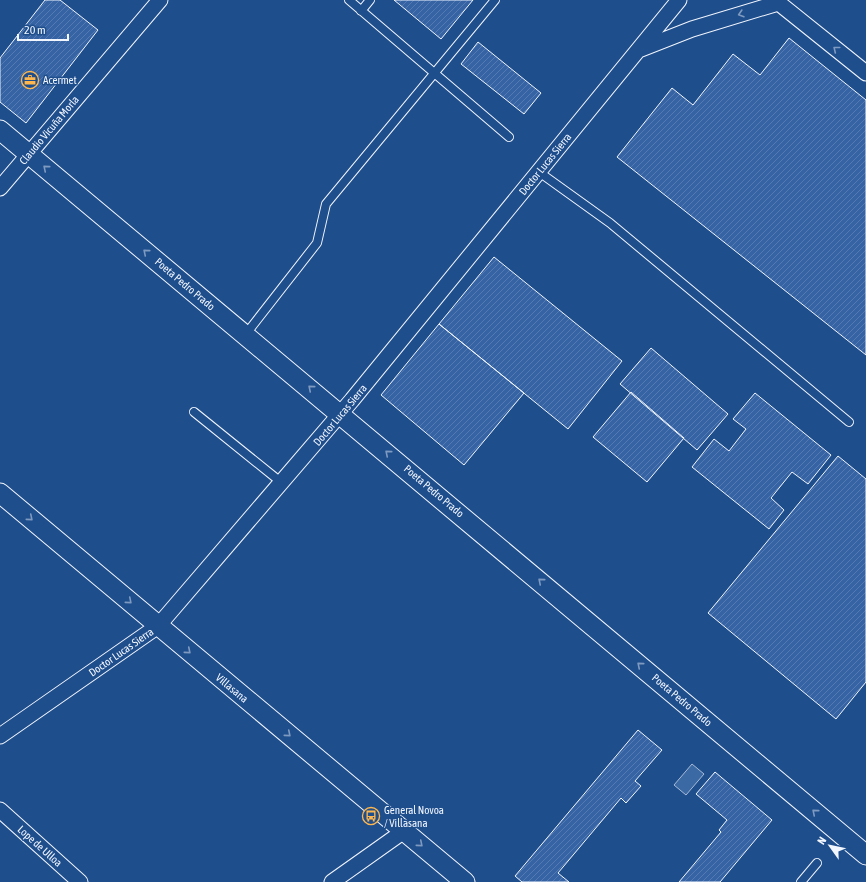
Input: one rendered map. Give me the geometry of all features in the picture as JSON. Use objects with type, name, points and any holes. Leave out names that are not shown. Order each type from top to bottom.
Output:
[{"type":"street","name":"Claudio Vicuña Morla","points":[[0,188],[28,153],[160,0]]},
{"type":"street","name":"Doctor Lucas Sierra","points":[[0,736],[158,626],[341,413],[679,0]]},
{"type":"street","name":"Doctor Lucas Sierra","points":[[638,50],[692,29],[777,1]]},
{"type":"street","points":[[777,1],[866,73]]},
{"type":"street","name":"Poeta Pedro Prado","points":[[0,130],[341,413],[866,855]]},
{"type":"street","name":"Villasana","points":[[0,493],[465,882]]},
{"type":"street","name":"Lope de Ulloa","points":[[0,810],[80,882]]},
{"type":"street","points":[[335,881],[404,831]]},
{"type":"lane","points":[[349,0],[509,137]]},
{"type":"lane","points":[[361,11],[370,0]]},
{"type":"lane","points":[[246,334],[317,243],[326,204],[495,0]]},
{"type":"lane","points":[[539,172],[610,224],[849,422]]},
{"type":"lane","points":[[194,412],[282,483]]},
{"type":"lane","points":[[801,882],[817,863]]},
{"type":"water","points":[[692,764],[704,774],[686,795],[674,785]]},
{"type":"building","name":"Acermet","points":[[45,0],[60,0],[98,30],[26,123],[0,102],[0,58]]},
{"type":"building","points":[[394,0],[473,0],[441,39]]},
{"type":"building","points":[[789,38],[866,100],[866,355],[617,157],[672,88],[693,105],[733,54],[760,75]]},
{"type":"building","points":[[478,42],[541,93],[524,114],[461,64]]},
{"type":"building","points":[[494,257],[622,361],[568,429],[439,324]]},
{"type":"building","points":[[439,324],[524,393],[464,465],[381,395]]},
{"type":"building","points":[[651,348],[728,414],[697,450],[620,384]]},
{"type":"building","points":[[631,392],[684,438],[647,482],[593,437]]},
{"type":"building","points":[[755,393],[831,455],[808,484],[792,472],[771,498],[784,510],[769,529],[692,467],[714,439],[729,451],[746,429],[733,419]]},
{"type":"building","points":[[838,456],[866,479],[866,682],[836,719],[708,613]]},
{"type":"building","points":[[638,730],[662,750],[635,781],[641,786],[626,803],[621,798],[558,873],[569,882],[522,882],[515,876]]},
{"type":"building","points":[[715,772],[772,820],[720,882],[679,882],[721,832],[719,830],[727,820],[696,794]]},
{"type":"place","name":"Acermet","points":[[30,80]]},
{"type":"place","name":"General Novoa / Villasana","points":[[371,816]]}]
